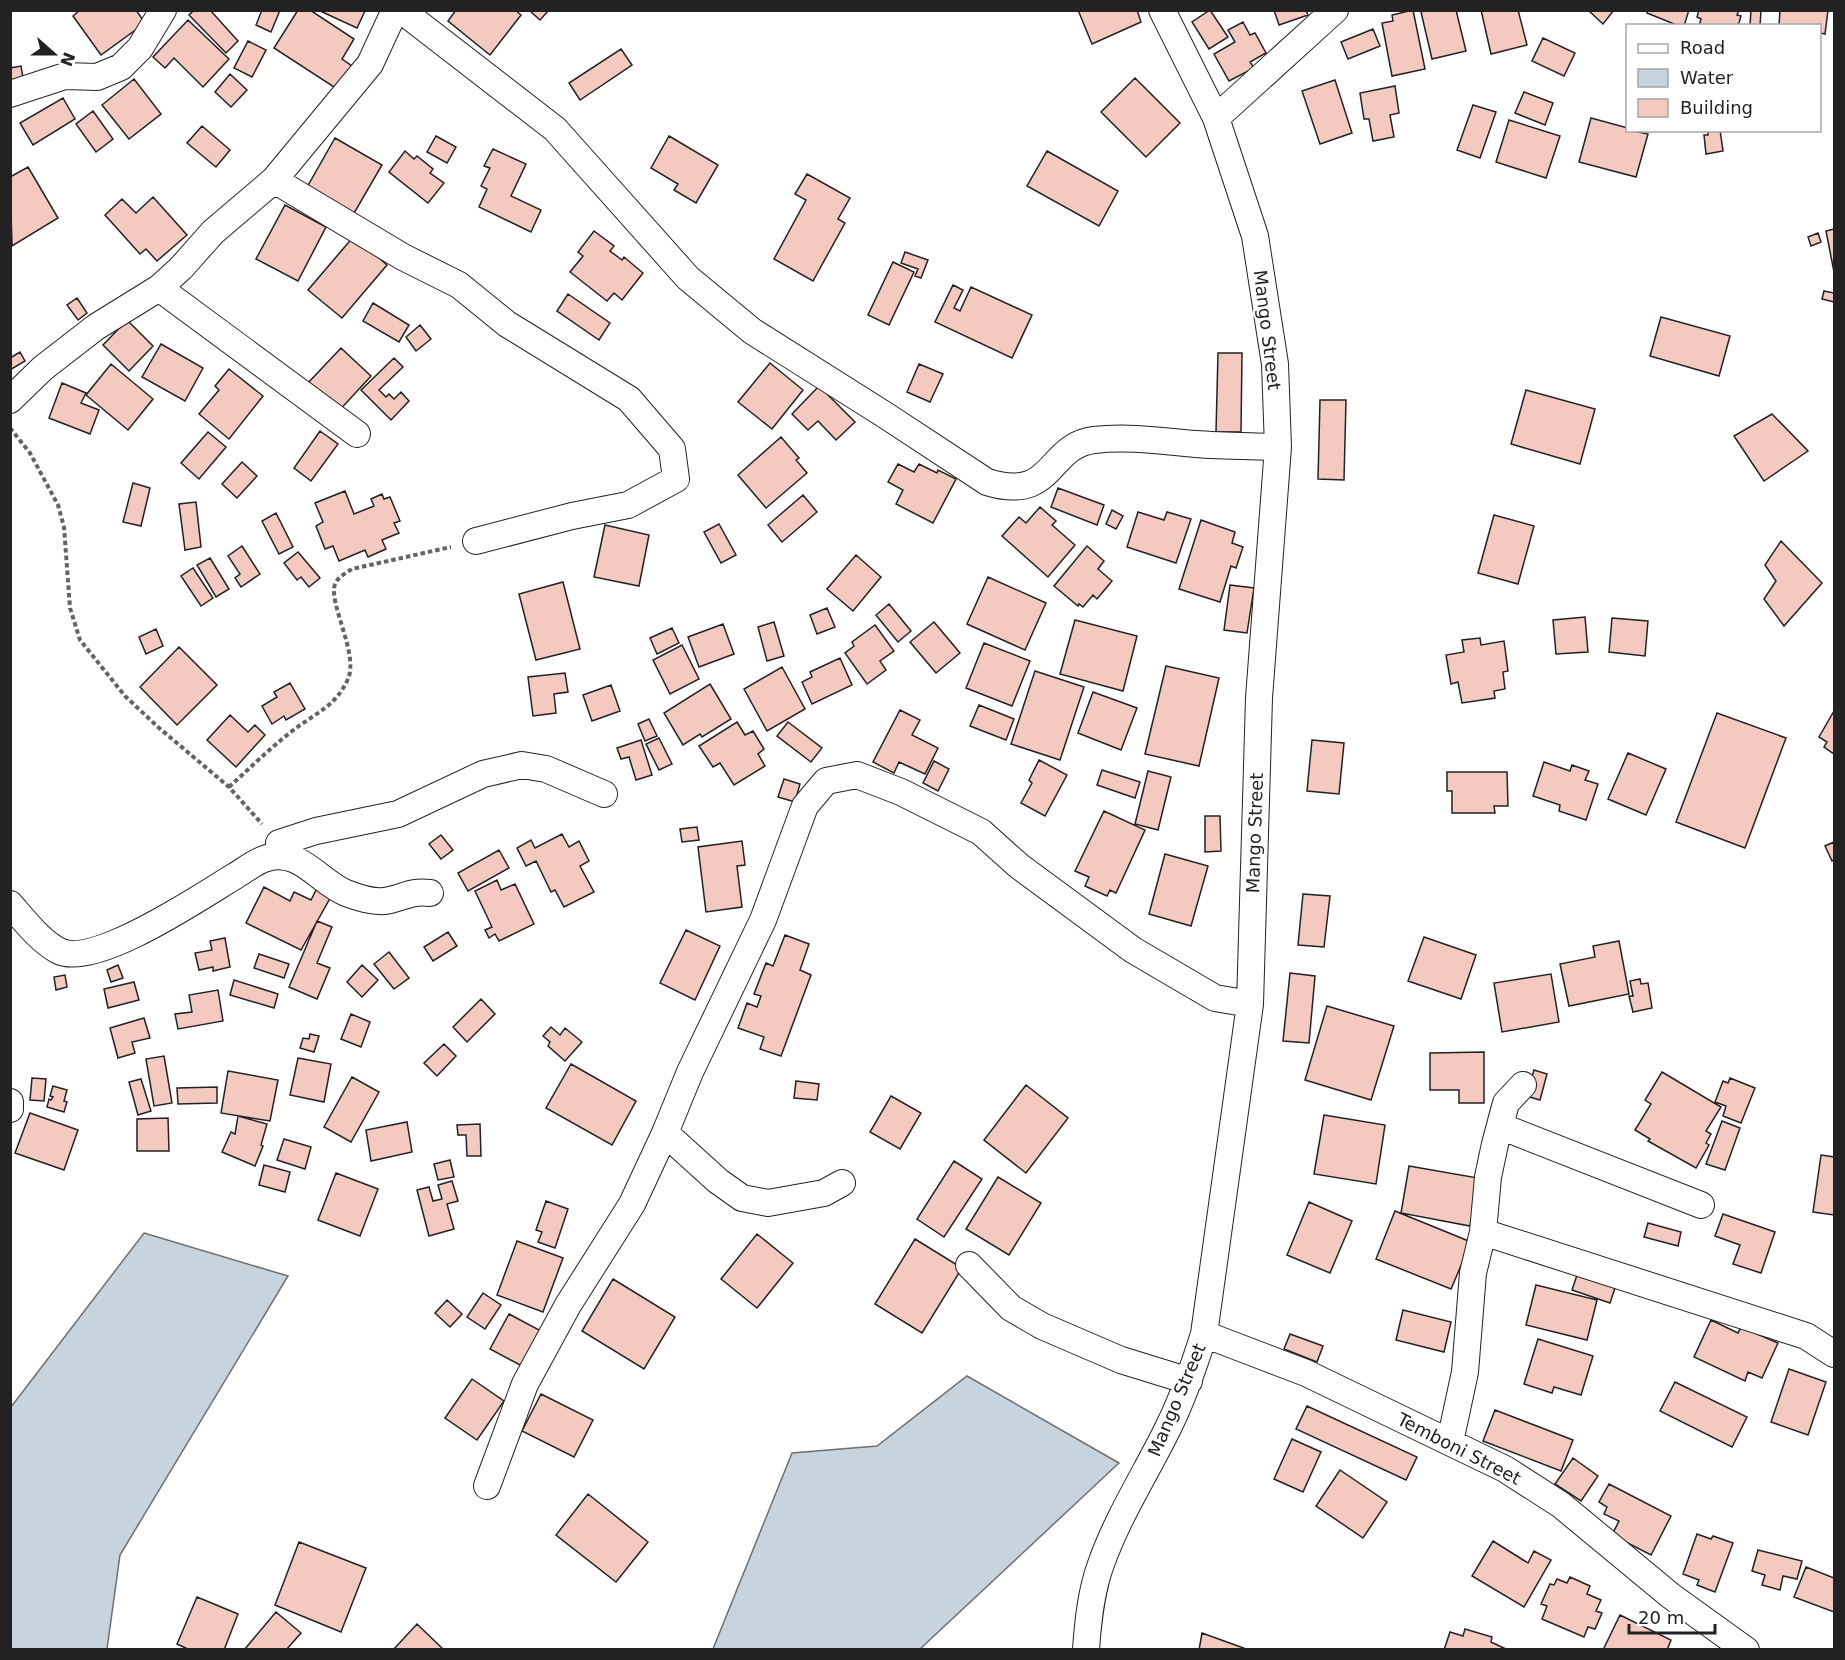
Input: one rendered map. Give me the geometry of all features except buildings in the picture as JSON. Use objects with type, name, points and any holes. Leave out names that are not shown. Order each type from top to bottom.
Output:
[{"type":"street","points":[[10,94],[65,76],[97,77],[121,67],[140,48],[163,10]]},
{"type":"street","points":[[10,400],[43,368],[96,327],[159,288],[181,268],[213,232],[274,180],[370,64],[395,10]]},
{"type":"street","points":[[401,10],[555,129],[688,278],[752,332],[987,482],[1002,487],[1017,488],[1032,483],[1045,476],[1067,451],[1079,444],[1094,440],[1278,447]]},
{"type":"street","name":"Mango Street","points":[[1086,1650],[1089,1615],[1101,1565],[1124,1514],[1168,1429],[1189,1381],[1204,1334],[1250,1004],[1259,698],[1278,447],[1275,364],[1255,236],[1216,118],[1162,10]]},
{"type":"street","points":[[1216,118],[1335,10]]},
{"type":"street","points":[[274,180],[403,257],[459,285],[507,324],[629,399],[672,449],[676,478],[628,505],[572,516],[476,541]]},
{"type":"street","points":[[159,288],[357,434]]},
{"type":"street","points":[[279,843],[316,831],[398,814],[483,774],[522,765],[546,769],[604,794]]},
{"type":"street","points":[[487,1485],[525,1384],[568,1305],[632,1204],[690,1072],[763,920],[806,806],[826,781],[857,775],[901,792],[981,832],[1019,866],[1133,950],[1215,998],[1250,1004]]},
{"type":"street","points":[[10,904],[27,924],[50,944],[61,952],[75,953],[108,947],[146,929],[266,858],[290,856],[344,892],[365,899],[388,901],[415,892],[430,893]]},
{"type":"street","points":[[1450,1442],[1465,1372],[1473,1273],[1483,1232],[1488,1177],[1506,1103],[1523,1084]]},
{"type":"street","points":[[10,1102],[10,1109]]},
{"type":"street","points":[[1500,1126],[1701,1205]]},
{"type":"street","points":[[665,1133],[718,1181],[742,1198],[768,1203],[824,1193],[842,1183]]},
{"type":"street","points":[[1483,1232],[1806,1336],[1834,1354]]},
{"type":"street","points":[[969,1265],[1011,1308],[1042,1326],[1121,1360],[1189,1381]]},
{"type":"street","name":"Temboni Street","points":[[1204,1334],[1306,1373],[1505,1469],[1561,1505],[1671,1596],[1746,1650]]},
{"type":"path","points":[[10,428],[30,453],[58,505],[64,527],[70,608],[80,640],[125,696],[229,788],[279,843]]},
{"type":"path","points":[[229,788],[292,731],[329,707],[349,678],[349,652],[335,596],[335,585],[340,577],[352,569],[476,541]]},
{"type":"water","points":[[144,1233],[288,1276],[120,1555],[107,1649],[11,1649],[11,1407]]},
{"type":"water","points":[[967,1376],[1119,1463],[920,1649],[713,1649],[792,1453],[877,1446]]}]
